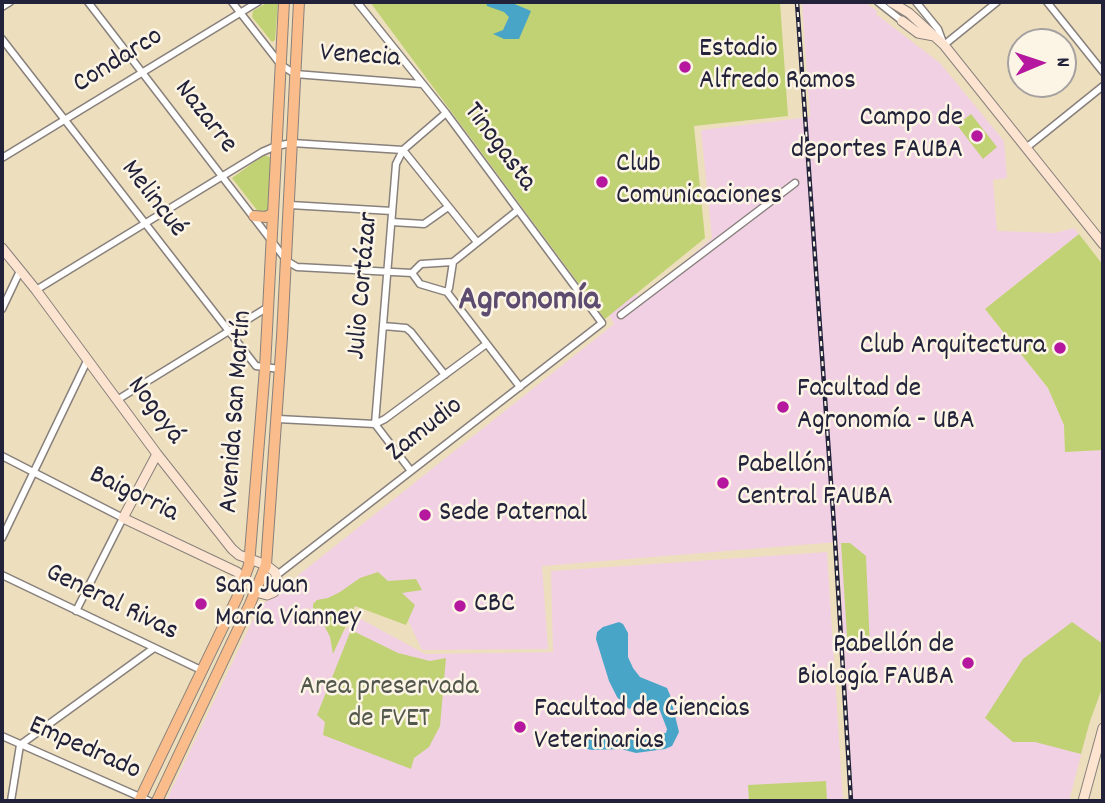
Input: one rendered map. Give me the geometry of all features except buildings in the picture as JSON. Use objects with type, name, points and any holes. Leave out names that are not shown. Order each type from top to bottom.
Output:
[{"type":"main road","name":"Avenida San Martín","points":[[143,800],[245,578],[250,559],[265,368],[284,2]]},
{"type":"main road","name":"Avenida San Martín","points":[[157,801],[256,592],[266,565],[278,419],[299,2]]},
{"type":"main road","points":[[254,216],[266,217],[273,213]]},
{"type":"street","points":[[2,7],[10,2]]},
{"type":"street","name":"Nazarre","points":[[88,2],[287,261]]},
{"type":"street","points":[[232,2],[281,65],[295,74]]},
{"type":"street","name":"Condarco","points":[[2,158],[258,2]]},
{"type":"street","name":"Tinogasta","points":[[357,2],[446,113],[602,323]]},
{"type":"street","points":[[878,2],[918,33],[935,37]]},
{"type":"street","points":[[891,2],[909,13],[944,45],[1103,244]]},
{"type":"street","points":[[916,2],[937,29],[944,45]]},
{"type":"street","points":[[944,45],[998,2]]},
{"type":"street","points":[[1047,2],[1103,72]]},
{"type":"street","name":"Melincué","points":[[2,39],[227,331],[256,366],[265,368]]},
{"type":"street","name":"Venecia","points":[[295,74],[422,84]]},
{"type":"street","points":[[1027,149],[1103,86]]},
{"type":"street","points":[[36,290],[262,152],[292,143],[403,150],[446,113]]},
{"type":"street","points":[[403,150],[477,242]]},
{"type":"street","name":"Julio Cortázar","points":[[375,424],[396,164],[403,150]]},
{"type":"street","points":[[621,315],[795,183]]},
{"type":"street","points":[[290,205],[392,211]]},
{"type":"street","points":[[391,222],[424,224],[448,207]]},
{"type":"street","points":[[287,261],[297,267],[412,273],[421,264],[453,262],[518,209]]},
{"type":"street","name":"Nogoyá","points":[[2,248],[232,549],[239,555],[266,565],[277,575]]},
{"type":"street","points":[[447,292],[453,262]]},
{"type":"street","points":[[2,309],[20,271]]},
{"type":"street","points":[[412,273],[420,284],[447,292],[485,345],[520,387]]},
{"type":"street","points":[[117,400],[268,307]]},
{"type":"street","name":"Zamudio","points":[[277,575],[602,323]]},
{"type":"street","points":[[383,326],[406,328],[445,374]]},
{"type":"street","points":[[278,419],[375,424],[485,345]]},
{"type":"street","points":[[2,538],[87,361]]},
{"type":"street","points":[[265,368],[280,369]]},
{"type":"street","points":[[375,424],[411,471]]},
{"type":"street","points":[[76,611],[157,454]]},
{"type":"street","name":"Baigorria","points":[[2,456],[123,518],[222,564],[245,578],[256,592]]},
{"type":"street","points":[[222,564],[223,554],[232,549]]},
{"type":"street","name":"General Rivas","points":[[2,575],[201,670]]},
{"type":"street","points":[[256,592],[267,595],[276,589],[277,575]]},
{"type":"street","points":[[10,801],[20,745],[154,648]]},
{"type":"street","points":[[1083,801],[1102,734]]},
{"type":"street","name":"Empedrado","points":[[2,736],[143,800]]},
{"type":"shaded area","name":"Facultad de Agronomía - UBA","points":[[802,2],[865,2],[877,11],[876,14],[940,63],[1004,141],[1007,178],[993,180],[997,231],[1055,233],[1074,228],[1079,234],[985,309],[1048,388],[1064,425],[1065,452],[1103,450],[1103,686],[1090,721],[1069,801],[853,801],[838,542],[542,566],[548,649],[422,650],[391,584],[343,615],[323,614],[305,607],[343,632],[359,618],[425,654],[553,652],[551,571],[827,552],[843,801],[166,801],[260,605],[279,595],[291,581],[614,324],[596,290],[621,272],[640,300],[712,238],[701,130],[810,117]]},
{"type":"green space","points":[[268,2],[278,2],[275,40],[272,42],[252,17],[253,11]]},
{"type":"green space","name":"Club Comunicaciones","points":[[370,2],[780,2],[788,116],[694,126],[705,238],[605,319]]},
{"type":"green space","name":"Campo de deportes FAUBA","points":[[971,114],[997,147],[983,159],[957,125]]},
{"type":"green space","points":[[264,155],[272,158],[270,211],[260,214],[232,178]]},
{"type":"green space","name":"Club Arquitectura","points":[[1079,234],[1103,265],[1103,450],[1065,452],[1064,425],[1048,388],[985,309]]},
{"type":"green space","points":[[841,543],[850,543],[866,556],[870,648],[848,651]]},
{"type":"green space","points":[[378,572],[388,581],[416,579],[422,590],[402,593],[415,605],[406,625],[355,606],[333,654],[330,637],[313,610],[313,604],[340,592],[360,578]]},
{"type":"green space","points":[[1072,622],[1103,644],[1103,686],[1081,754],[1035,742],[1013,742],[985,718],[1023,659]]},
{"type":"green space","name":"Area preservada de FVET","points":[[351,630],[398,653],[430,661],[446,658],[440,726],[429,747],[414,758],[411,769],[323,735],[325,722],[317,715]]},
{"type":"green space","points":[[826,781],[827,801],[749,801],[748,785]]},
{"type":"water","points":[[486,2],[510,2],[531,11],[519,39],[504,39],[493,34],[503,30],[509,17],[504,12],[487,6]]},
{"type":"water","points":[[619,622],[628,633],[628,657],[633,668],[640,677],[667,688],[670,695],[679,732],[672,746],[665,749],[636,753],[621,749],[592,750],[580,742],[583,735],[589,734],[647,736],[666,733],[667,729],[657,703],[645,702],[629,709],[617,697],[609,681],[596,639],[597,632]]},
{"type":"railway","points":[[797,2],[851,801]]},
{"type":"place","name":"Estadio Alfredo Ramos","points":[[685,67]]},
{"type":"place","name":"Campo de deportes FAUBA","points":[[977,136]]},
{"type":"place","name":"Club Comunicaciones","points":[[602,182]]},
{"type":"place","name":"Club Arquitectura","points":[[1060,348]]},
{"type":"place","name":"Facultad de Agronomía - UBA","points":[[783,407]]},
{"type":"place","name":"Pabellón Central FAUBA","points":[[723,483]]},
{"type":"place","name":"Sede Paternal","points":[[425,515]]},
{"type":"place","name":"San Juan María Vianney","points":[[201,604]]},
{"type":"place","name":"CBC","points":[[460,606]]},
{"type":"place","name":"Pabellón de Biología FAUBA","points":[[968,663]]},
{"type":"place","name":"Facultad de Ciencias Veterinarias","points":[[520,727]]},
{"type":"district","name":"Agronomía","points":[[529,303]]}]
